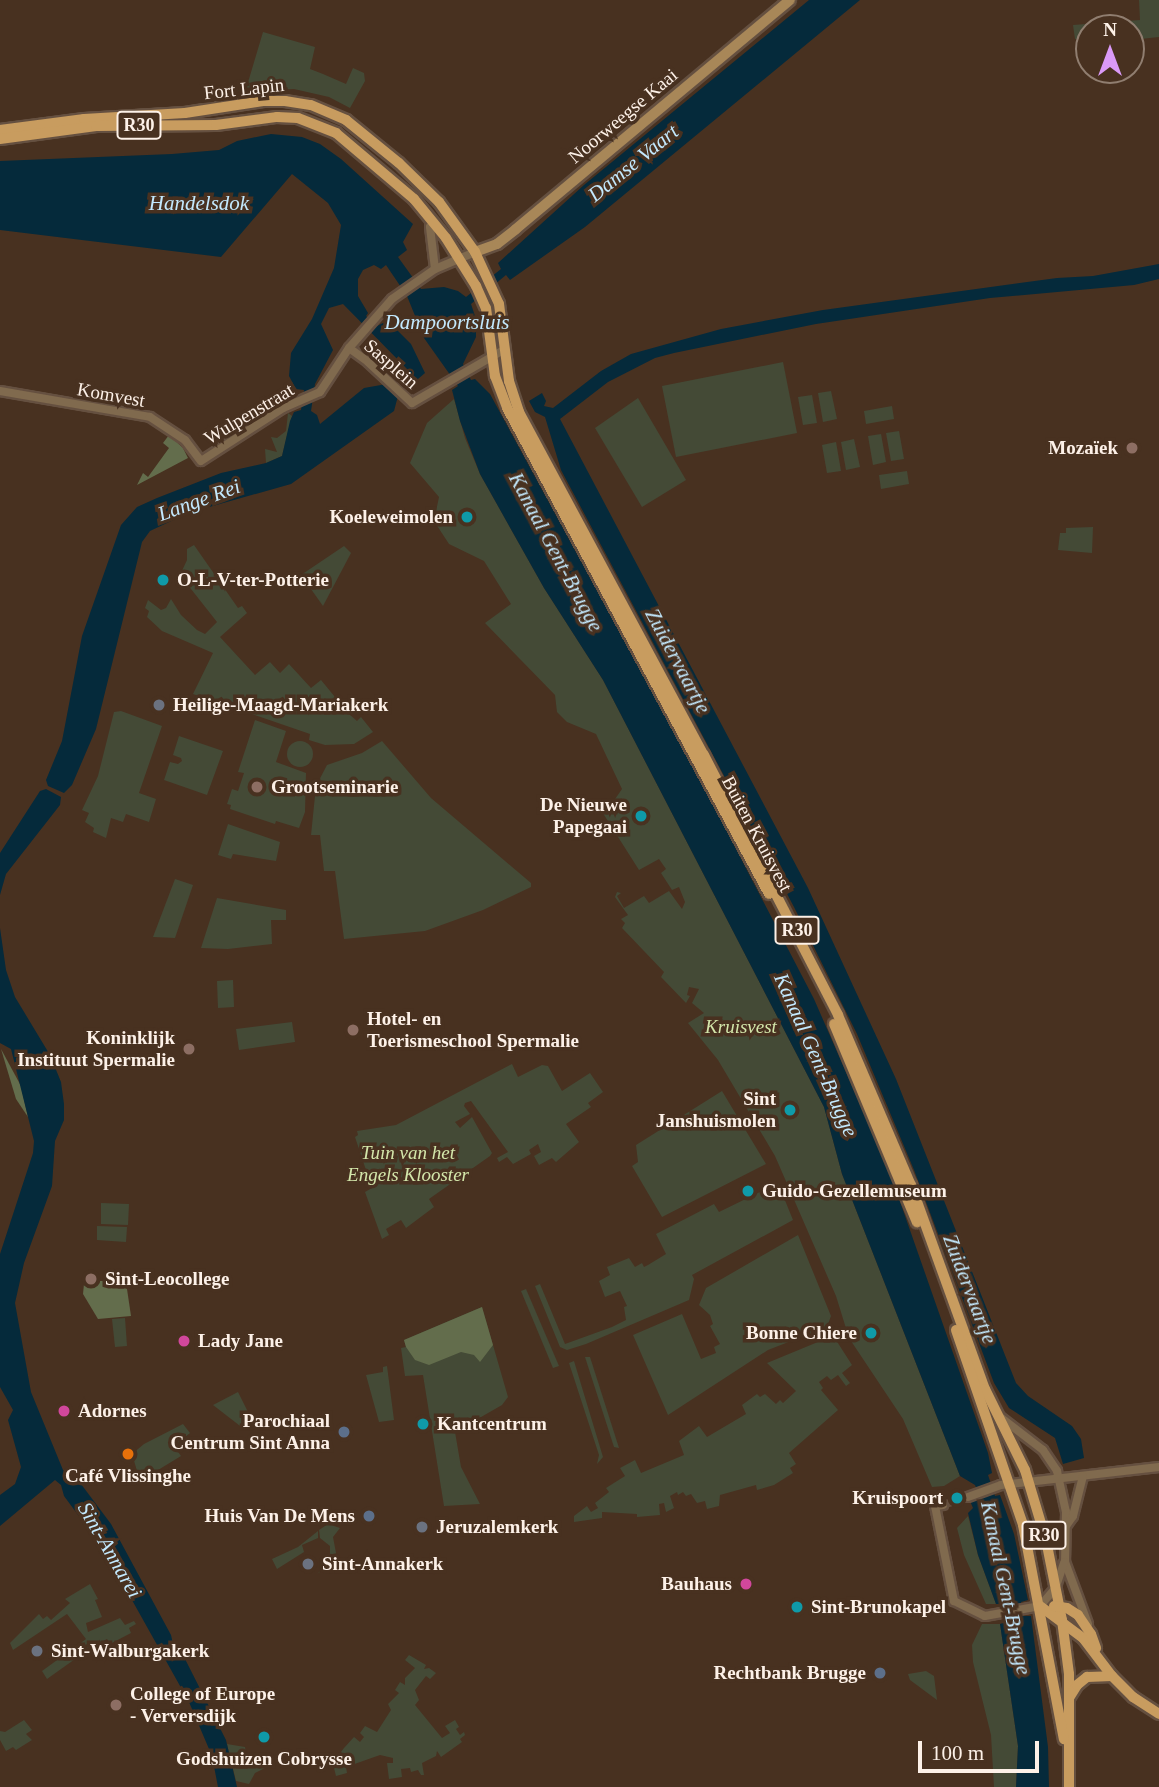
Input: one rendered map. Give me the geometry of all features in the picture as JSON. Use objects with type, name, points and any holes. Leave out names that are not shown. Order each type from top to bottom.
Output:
[{"type":"main road","name":"Noorweegse Kaai","points":[[475,252],[497,244],[516,229],[790,0]]},
{"type":"main road","name":"Fort Lapin","points":[[0,130],[85,119],[185,113],[263,102],[285,101],[311,105],[346,120],[399,163],[439,202],[475,252]]},
{"type":"main road","name":"Fort Lapin","points":[[0,139],[96,126],[216,125],[278,117],[298,118],[327,128],[345,139],[389,176],[434,222],[458,257]]},
{"type":"main road","name":"Buiten Kruisvest","points":[[475,252],[491,282],[503,322],[509,381],[519,412],[763,866],[838,1015],[906,1174],[985,1389],[1029,1482]]},
{"type":"main road","name":"Buiten Kruisvest","points":[[458,257],[486,308],[498,389],[507,408],[612,597],[832,1018],[916,1219],[1010,1484]]},
{"type":"main road","name":"R30","points":[[1029,1482],[1062,1620],[1069,1674],[1069,1787]]},
{"type":"main road","name":"R30","points":[[1010,1484],[1023,1525],[1035,1607],[1067,1749]]},
{"type":"main road","points":[[1035,1607],[1059,1606],[1078,1615],[1091,1634],[1098,1654],[1112,1676],[1133,1698],[1159,1714]]},
{"type":"main road","points":[[1035,1607],[1062,1620],[1098,1654]]},
{"type":"main road","points":[[1068,1700],[1077,1685],[1087,1677],[1112,1676]]},
{"type":"street","points":[[434,222],[430,227],[435,269]]},
{"type":"street","name":"Sasplein","points":[[314,395],[324,388],[349,348],[369,324],[403,291],[435,269],[475,252]]},
{"type":"street","name":"Sasplein","points":[[349,348],[412,403],[492,356]]},
{"type":"street","points":[[492,356],[506,349]]},
{"type":"street","name":"Komvest","points":[[0,391],[150,417],[185,440],[201,461]]},
{"type":"street","name":"Wulpenstraat","points":[[201,461],[285,407],[314,395]]},
{"type":"street","name":"Buiten Kruisvest","points":[[999,1416],[1043,1450],[1059,1479]]},
{"type":"street","points":[[968,1497],[1010,1484],[1159,1467]]},
{"type":"street","points":[[1066,1526],[1073,1516],[1083,1476]]},
{"type":"street","points":[[939,1505],[954,1601],[985,1616],[1035,1607],[1055,1589],[1065,1562],[1066,1526],[1059,1479]]},
{"type":"street","points":[[1065,1562],[1091,1634]]},
{"type":"green space","points":[[1139,0],[1159,0],[1159,37],[1145,38],[1145,14],[1140,14]]},
{"type":"green space","points":[[263,32],[315,47],[310,69],[346,84],[353,68],[364,73],[365,81],[350,108],[329,97],[294,89],[237,92],[249,79]]},
{"type":"green space","points":[[783,362],[797,433],[676,457],[662,386]]},
{"type":"green space","points":[[831,391],[837,419],[823,422],[818,393]]},
{"type":"green space","points":[[812,395],[817,423],[803,425],[798,397]]},
{"type":"green space","points":[[638,398],[686,480],[642,507],[595,428]]},
{"type":"green space","name":"Kruisvest","points":[[454,399],[465,438],[480,474],[544,588],[603,680],[824,1107],[842,1174],[960,1476],[944,1486],[932,1487],[903,1419],[849,1338],[836,1296],[775,1156],[718,1060],[688,1023],[704,1013],[692,1003],[699,989],[689,987],[687,995],[690,996],[686,1003],[661,977],[664,972],[622,928],[625,923],[621,919],[628,915],[615,897],[617,892],[621,893],[617,896],[624,908],[644,896],[649,903],[669,891],[682,909],[685,902],[679,887],[672,890],[661,873],[666,869],[659,859],[639,870],[599,807],[613,802],[622,789],[596,734],[567,722],[557,712],[555,695],[485,623],[511,604],[484,561],[449,544],[434,521],[439,497],[410,463],[427,423]]},
{"type":"green space","points":[[892,406],[894,419],[866,424],[864,411]]},
{"type":"green space","points":[[288,413],[292,416],[282,456],[266,463],[265,449],[277,452],[271,437],[277,438],[286,431]]},
{"type":"green space","points":[[899,431],[904,459],[891,461],[886,433]]},
{"type":"green space","points":[[881,434],[886,462],[873,465],[868,436]]},
{"type":"green space","points":[[169,435],[183,448],[188,458],[137,485],[143,473],[148,477],[169,448],[163,443]]},
{"type":"green space","points":[[854,439],[860,467],[846,470],[841,442]]},
{"type":"green space","points":[[836,442],[841,471],[827,473],[822,445]]},
{"type":"green space","points":[[907,471],[909,484],[881,489],[879,475]]},
{"type":"green space","points":[[1093,527],[1092,553],[1058,550],[1060,533],[1066,533],[1066,528]]},
{"type":"green space","points":[[194,545],[238,608],[242,606],[247,613],[220,637],[255,675],[270,662],[280,673],[289,664],[311,688],[321,680],[349,714],[357,721],[361,717],[373,732],[354,744],[325,745],[309,740],[310,734],[252,714],[253,708],[248,707],[246,712],[193,694],[213,653],[162,631],[147,617],[149,611],[145,608],[148,600],[161,610],[166,608],[171,599],[181,615],[205,634],[217,622],[180,575],[187,560],[187,549]]},
{"type":"green space","points":[[344,546],[351,553],[323,606],[301,575]]},
{"type":"green space","points":[[121,711],[162,726],[139,793],[156,799],[149,822],[126,814],[123,822],[111,818],[106,838],[93,832],[94,828],[85,822],[89,813],[82,810],[98,776],[114,712]]},
{"type":"green space","points":[[255,720],[286,731],[276,762],[306,773],[305,812],[299,828],[276,821],[275,824],[230,809],[231,805],[227,804],[232,789],[238,791],[244,773],[238,772]]},
{"type":"green space","points":[[179,736],[223,751],[207,795],[164,780],[170,762],[178,764],[182,761],[173,755]]},
{"type":"green space","points":[[300,741],[309,745],[313,754],[309,763],[300,767],[291,763],[287,754],[291,745]]},
{"type":"green space","points":[[382,741],[431,798],[531,883],[531,887],[483,910],[425,931],[344,939],[335,871],[324,871],[320,835],[311,835],[316,786],[327,765],[362,753]]},
{"type":"green space","points":[[228,824],[280,842],[276,861],[233,854],[231,859],[218,855]]},
{"type":"green space","points":[[175,879],[193,885],[175,938],[153,937]]},
{"type":"green space","points":[[217,898],[286,910],[286,920],[271,920],[272,944],[228,949],[201,948]]},
{"type":"green space","points":[[233,980],[234,1007],[218,1008],[217,981]]},
{"type":"green space","points":[[292,1022],[295,1042],[239,1050],[236,1029]]},
{"type":"green space","points":[[1,1049],[21,1086],[28,1117],[16,1099]]},
{"type":"green space","name":"Tuin van het Engels Klooster","points":[[512,1064],[518,1077],[542,1065],[548,1066],[562,1091],[590,1073],[603,1092],[588,1103],[591,1107],[566,1124],[579,1142],[556,1162],[552,1158],[539,1165],[534,1156],[541,1152],[538,1144],[529,1150],[531,1154],[513,1164],[507,1157],[499,1162],[497,1158],[508,1152],[471,1101],[465,1103],[464,1106],[470,1114],[455,1122],[460,1128],[472,1117],[492,1153],[429,1199],[434,1207],[406,1228],[401,1220],[386,1229],[389,1235],[382,1239],[365,1192],[372,1188],[355,1137],[358,1135],[357,1131],[396,1125]]},
{"type":"green space","points":[[722,1091],[766,1164],[662,1217],[632,1166],[638,1162],[636,1145]]},
{"type":"green space","points":[[778,1183],[793,1220],[692,1275],[694,1279],[689,1300],[586,1344],[567,1350],[560,1347],[535,1286],[540,1284],[565,1344],[612,1327],[626,1320],[624,1307],[627,1306],[620,1291],[605,1297],[599,1281],[610,1275],[607,1267],[629,1258],[635,1267],[642,1263],[644,1267],[666,1254],[656,1234],[714,1204],[719,1212]]},
{"type":"green space","points":[[101,1203],[129,1204],[128,1225],[101,1224]]},
{"type":"green space","points":[[97,1226],[127,1227],[126,1242],[97,1240]]},
{"type":"green space","points":[[798,1235],[831,1316],[827,1327],[768,1350],[668,1415],[633,1335],[682,1314],[701,1359],[716,1353],[714,1347],[720,1344],[710,1326],[713,1324],[710,1315],[699,1305],[706,1288]]},
{"type":"green space","points":[[91,1281],[116,1281],[127,1289],[131,1316],[98,1319],[83,1294],[84,1284]]},
{"type":"green space","points":[[526,1289],[559,1366],[553,1368],[521,1291]]},
{"type":"green space","points":[[482,1307],[508,1397],[502,1405],[455,1432],[461,1467],[480,1504],[444,1506],[423,1375],[405,1376],[401,1348],[406,1347],[404,1340]]},
{"type":"green space","points":[[482,1307],[493,1345],[480,1362],[474,1355],[461,1352],[429,1365],[415,1360],[406,1347],[404,1340]]},
{"type":"green space","points":[[125,1318],[127,1346],[115,1347],[112,1319]]},
{"type":"green space","points":[[830,1337],[836,1340],[852,1365],[842,1373],[850,1383],[846,1386],[838,1375],[831,1380],[827,1376],[819,1382],[823,1388],[821,1390],[838,1410],[789,1453],[796,1464],[790,1468],[793,1473],[774,1485],[757,1490],[756,1485],[720,1495],[719,1506],[707,1509],[705,1501],[697,1503],[691,1494],[686,1496],[683,1492],[678,1495],[677,1492],[670,1496],[674,1508],[666,1512],[664,1503],[659,1504],[660,1515],[637,1517],[637,1514],[602,1512],[602,1518],[574,1522],[574,1516],[587,1506],[591,1512],[598,1508],[595,1503],[609,1492],[606,1488],[625,1476],[620,1468],[635,1460],[641,1473],[684,1455],[679,1441],[699,1426],[707,1437],[746,1414],[742,1405],[757,1394],[760,1397],[765,1394],[776,1404],[780,1400],[783,1403],[796,1391],[767,1363]]},
{"type":"green space","points":[[585,1357],[590,1357],[619,1448],[614,1447]]},
{"type":"green space","points":[[574,1361],[603,1457],[597,1464],[599,1455],[569,1363]]},
{"type":"green space","points":[[387,1366],[394,1420],[379,1422],[366,1375],[383,1372],[383,1367]]},
{"type":"green space","points":[[238,1392],[252,1420],[244,1429],[213,1405]]},
{"type":"green space","points":[[183,1424],[190,1433],[174,1446],[181,1456],[140,1481],[132,1454],[144,1444]]},
{"type":"green space","points":[[968,1516],[978,1555],[996,1604],[986,1604],[964,1555],[957,1528]]},
{"type":"green space","points":[[328,1524],[340,1528],[333,1537],[336,1553],[334,1562],[317,1574],[334,1559],[330,1554],[330,1546],[320,1538],[319,1530]]},
{"type":"green space","points":[[318,1531],[318,1538],[302,1545],[304,1552],[277,1569],[272,1559],[298,1547]]},
{"type":"green space","points":[[90,1584],[98,1599],[95,1600],[102,1617],[86,1623],[88,1632],[120,1618],[125,1625],[134,1621],[136,1624],[129,1628],[131,1633],[110,1644],[107,1639],[92,1647],[47,1679],[42,1671],[86,1639],[67,1614],[13,1650],[10,1643],[39,1614],[43,1619],[47,1616],[51,1620],[70,1603],[65,1599]]},
{"type":"green space","points":[[982,1624],[1000,1624],[1018,1746],[1016,1787],[994,1787],[991,1735],[973,1662],[972,1645]]},
{"type":"green space","points":[[409,1655],[426,1665],[424,1669],[429,1668],[436,1673],[430,1679],[426,1676],[415,1690],[419,1700],[415,1705],[442,1738],[450,1733],[445,1726],[455,1720],[460,1735],[464,1732],[465,1735],[460,1739],[462,1742],[441,1757],[437,1751],[436,1756],[422,1763],[424,1775],[418,1770],[411,1772],[410,1768],[401,1769],[402,1777],[389,1779],[387,1763],[393,1763],[393,1758],[380,1755],[346,1767],[347,1773],[336,1776],[334,1768],[349,1761],[341,1752],[344,1748],[354,1737],[360,1742],[364,1737],[360,1733],[365,1726],[377,1732],[391,1710],[388,1704],[399,1693],[395,1690],[400,1682],[405,1685],[405,1678],[415,1668],[405,1660]]},
{"type":"green space","points":[[926,1671],[934,1676],[937,1700],[910,1680],[908,1674]]},
{"type":"green space","points":[[24,1720],[32,1730],[26,1734],[32,1740],[16,1750],[13,1747],[6,1751],[0,1740],[0,1731],[5,1732]]},
{"type":"green space","points":[[227,1744],[245,1747],[246,1755],[267,1758],[265,1768],[255,1773],[249,1784],[236,1781]]},
{"type":"water","points":[[809,0],[860,0],[585,227],[510,280],[506,275],[471,304],[476,319],[476,337],[463,364],[471,380],[475,379],[490,394],[711,801],[814,999],[890,1173],[988,1453],[992,1473],[988,1475],[995,1496],[1000,1495],[1014,1534],[1028,1600],[1021,1602],[1023,1616],[1031,1616],[1048,1747],[1049,1787],[1016,1787],[1018,1746],[1000,1624],[1009,1621],[1005,1604],[996,1604],[978,1555],[968,1513],[973,1508],[970,1501],[980,1497],[975,1485],[960,1476],[842,1174],[824,1107],[603,680],[544,588],[480,474],[460,421],[452,390],[458,386],[424,338],[407,296],[386,265],[381,269],[374,265],[363,270],[358,279],[358,296],[368,313],[366,316],[377,326],[383,323],[395,328],[411,344],[425,373],[398,396],[394,411],[291,484],[188,513],[150,531],[142,542],[96,729],[72,785],[64,793],[48,786],[46,780],[62,741],[82,636],[121,525],[137,507],[157,498],[221,473],[266,463],[282,456],[290,421],[294,412],[301,410],[304,390],[296,389],[289,376],[291,353],[312,319],[334,268],[341,225],[328,203],[292,174],[221,257],[0,230],[0,161],[172,154],[219,150],[237,141],[271,134],[302,137],[320,144],[341,159],[413,224],[403,242],[407,250],[398,257],[421,289],[444,287],[458,291],[466,297],[501,269],[498,263],[584,185]],"holes":[[[343,304],[410,372],[398,382],[364,388],[320,424],[317,415],[311,411],[315,384],[333,350],[321,324],[329,308]]]},
{"type":"water","name":"Zuidervaartje","points":[[1159,264],[1159,279],[1134,285],[990,298],[816,324],[674,353],[655,358],[608,382],[560,419],[808,888],[896,1079],[1016,1383],[1028,1396],[1072,1426],[1081,1439],[1084,1458],[1063,1464],[1055,1438],[1009,1408],[994,1383],[914,1170],[857,1034],[794,907],[561,470],[545,417],[535,412],[529,401],[542,393],[546,401],[544,406],[553,408],[601,371],[631,354],[721,329],[823,310],[1057,278],[1093,276]]},
{"type":"water","points":[[46,789],[61,797],[60,805],[6,874],[0,895],[0,853],[40,791]]},
{"type":"water","name":"Sint-Annarei","points":[[0,928],[6,970],[15,997],[50,1055],[61,1082],[64,1104],[64,1120],[55,1141],[52,1186],[24,1263],[15,1303],[31,1392],[63,1470],[81,1484],[111,1524],[171,1635],[173,1644],[185,1659],[226,1740],[237,1787],[218,1787],[212,1756],[189,1702],[104,1550],[64,1496],[61,1485],[55,1480],[0,1526],[0,1495],[15,1484],[21,1467],[8,1420],[13,1410],[0,1387],[0,1254],[33,1153],[34,1141],[11,1049],[0,1043]]},
{"type":"tunnel","points":[[943,1505],[968,1497]]},
{"type":"place","name":"Mozaïek","points":[[1132,448]]},
{"type":"place","name":"Koeleweimolen","points":[[467,517]]},
{"type":"place","name":"O-L-V-ter-Potterie","points":[[163,580]]},
{"type":"place","name":"Heilige-Maagd-Mariakerk","points":[[159,705]]},
{"type":"place","name":"Grootseminarie","points":[[257,787]]},
{"type":"place","name":"De Nieuwe Papegaai","points":[[641,816]]},
{"type":"place","name":"Hotel- en Toerismeschool Spermalie","points":[[353,1030]]},
{"type":"place","name":"Koninklijk Instituut Spermalie","points":[[189,1049]]},
{"type":"place","name":"Sint Janshuismolen","points":[[790,1110]]},
{"type":"place","name":"Guido-Gezellemuseum","points":[[748,1191]]},
{"type":"place","name":"Sint-Leocollege","points":[[91,1279]]},
{"type":"place","name":"Bonne Chiere","points":[[871,1333]]},
{"type":"place","name":"Lady Jane","points":[[184,1341]]},
{"type":"place","name":"Adornes","points":[[64,1411]]},
{"type":"place","name":"Kantcentrum","points":[[423,1424]]},
{"type":"place","name":"Parochiaal Centrum Sint Anna","points":[[344,1432]]},
{"type":"place","name":"Café Vlissinghe","points":[[128,1454]]},
{"type":"place","name":"Kruispoort","points":[[957,1498]]},
{"type":"place","name":"Huis Van De Mens","points":[[369,1516]]},
{"type":"place","name":"Jeruzalemkerk","points":[[422,1527]]},
{"type":"place","name":"Sint-Annakerk","points":[[308,1564]]},
{"type":"place","name":"Bauhaus","points":[[746,1584]]},
{"type":"place","name":"Sint-Brunokapel","points":[[797,1607]]},
{"type":"place","name":"Sint-Walburgakerk","points":[[37,1651]]},
{"type":"place","name":"Rechtbank Brugge","points":[[880,1673]]},
{"type":"place","name":"College of Europe - Verversdijk","points":[[116,1705]]},
{"type":"place","name":"Godshuizen Cobrysse","points":[[264,1737]]},
{"type":"water label","name":"Damse Vaart","points":[[633,163]]},
{"type":"water label","name":"Handelsdok","points":[[199,203]]},
{"type":"water label","name":"Dampoortsluis","points":[[447,322]]},
{"type":"water label","name":"Lange Rei","points":[[199,500]]},
{"type":"water label","name":"Kanaal Gent-Brugge","points":[[556,552]]},
{"type":"water label","name":"Kanaal Gent-Brugge","points":[[816,1055]]},
{"type":"water label","name":"Kanaal Gent-Brugge","points":[[1006,1588]]}]
